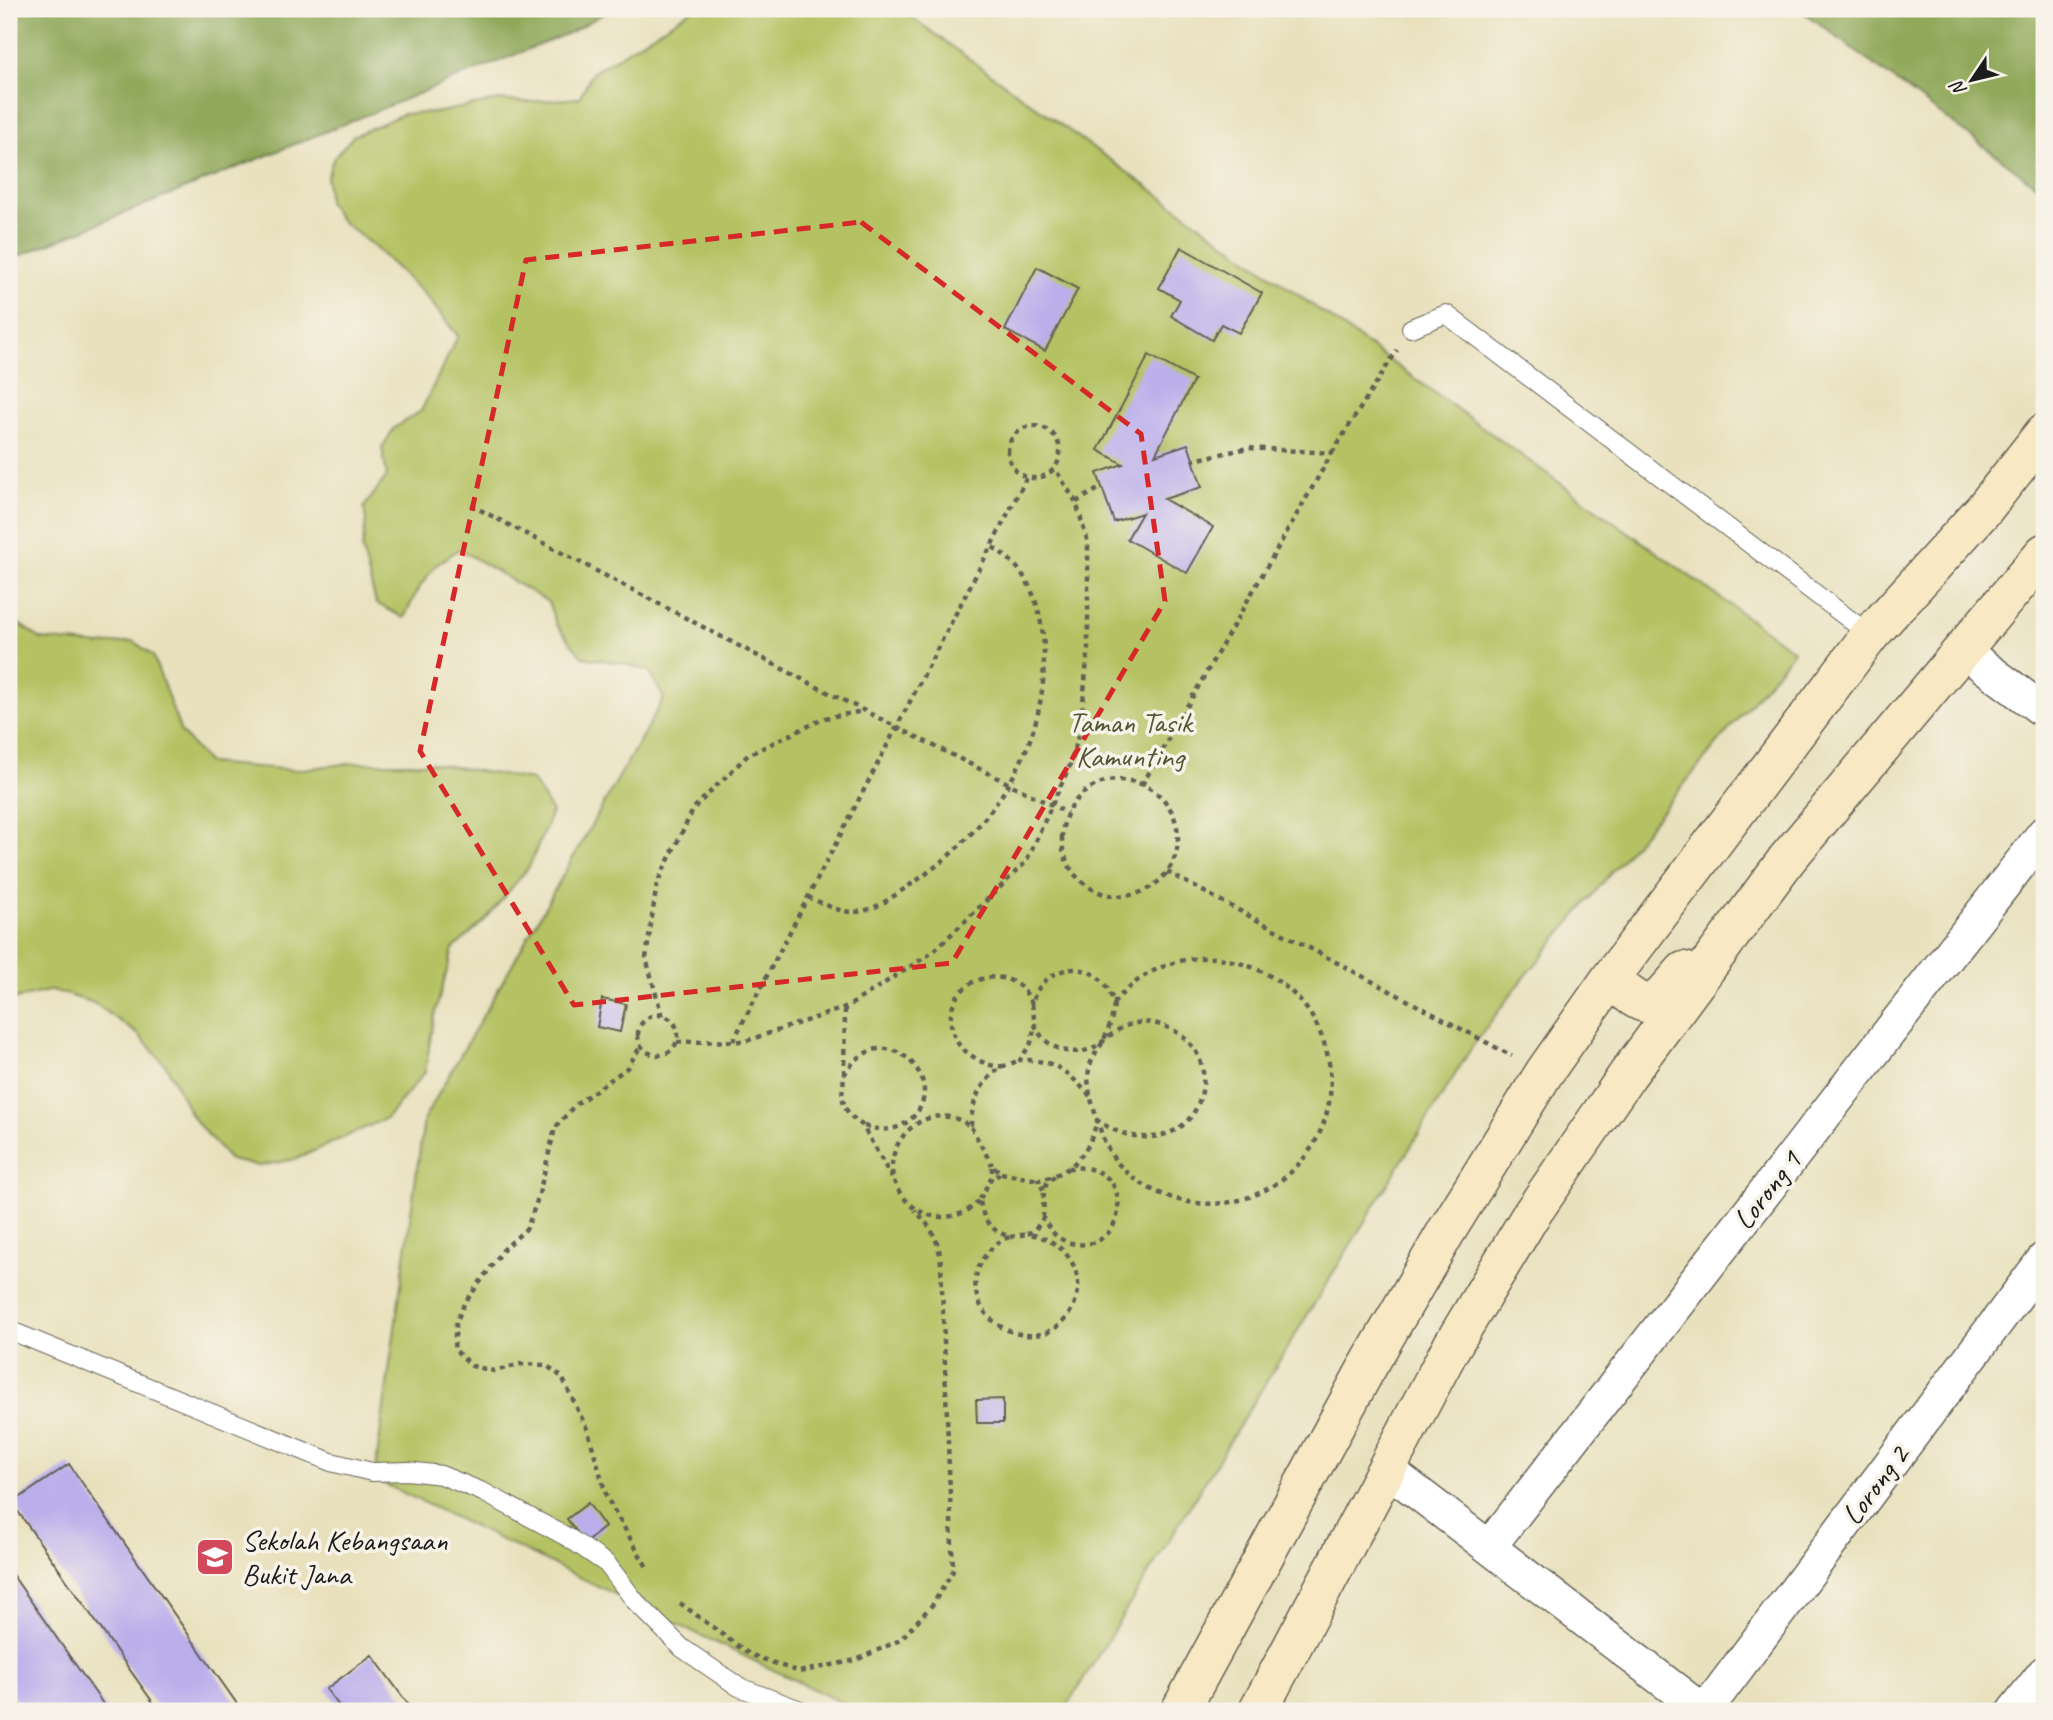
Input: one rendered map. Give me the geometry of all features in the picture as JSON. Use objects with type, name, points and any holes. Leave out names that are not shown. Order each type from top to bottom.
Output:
[{"type":"main road","points":[[1180,1711],[1371,1361],[1446,1232],[1544,1073],[1610,979],[1870,635],[1984,509],[2044,433]]},
{"type":"main road","points":[[1610,979],[1636,1001],[1648,1005],[1657,1001],[1787,859],[2044,553]]},
{"type":"main road","points":[[1258,1711],[1450,1351],[1529,1218],[1628,1074],[1787,859]]},
{"type":"street","points":[[1963,651],[2044,711]]},
{"type":"street","name":"Lorong 1","points":[[1489,1547],[2044,833]]},
{"type":"street","name":"Lorong 2","points":[[1704,1711],[2044,1259]]},
{"type":"street","points":[[1388,1470],[1704,1711]]},
{"type":"street","points":[[2014,1711],[2044,1673]]},
{"type":"lane","points":[[1410,328],[1446,314],[1870,635]]},
{"type":"lane","points":[[9,1330],[331,1462],[372,1472],[408,1471],[441,1475],[483,1492],[569,1538],[607,1564],[635,1601],[682,1648],[727,1679],[739,1687],[803,1711]]},
{"type":"path","points":[[1142,785],[1332,453],[1410,328]]},
{"type":"path","points":[[1034,425],[1045,428],[1055,436],[1060,447],[1060,458],[1046,476],[1027,477],[1013,468],[1008,457],[1008,446],[1013,435],[1034,425]]},
{"type":"path","points":[[1194,460],[1248,448],[1332,453]]},
{"type":"path","points":[[677,1042],[746,1041],[848,1007],[933,952],[1026,862],[1071,763],[1081,725],[1088,649],[1088,542],[1076,502],[1055,469]]},
{"type":"path","points":[[732,1041],[1027,477]]},
{"type":"path","points":[[1076,502],[1102,487]]},
{"type":"path","points":[[471,505],[865,711],[1067,813]]},
{"type":"path","points":[[808,897],[834,909],[853,912],[872,909],[889,900],[933,869],[970,837],[1010,783],[1027,748],[1038,713],[1045,660],[1044,639],[1037,603],[1023,573],[1006,555],[991,547]]},
{"type":"path","points":[[662,1016],[646,958],[657,883],[694,808],[748,755],[825,718],[865,711]]},
{"type":"path","points":[[1112,781],[1132,781],[1149,788],[1164,800],[1174,817],[1178,836],[1176,855],[1167,872],[1154,886],[1137,894],[1117,897],[1099,893],[1082,883],[1070,868],[1063,850],[1062,831],[1067,813],[1079,797],[1094,786],[1112,781]]},
{"type":"path","points":[[1167,872],[1544,1073]]},
{"type":"path","points":[[1197,958],[1225,959],[1251,966],[1276,979],[1297,997],[1314,1018],[1325,1043],[1331,1070],[1331,1098],[1324,1125],[1311,1150],[1294,1171],[1272,1187],[1247,1199],[1220,1204],[1192,1203],[1166,1197],[1142,1184],[1120,1166],[1106,1145],[1088,1082],[1090,1064],[1109,1030],[1114,1003],[1123,992],[1145,975],[1170,964],[1197,958]]},
{"type":"path","points":[[1032,1004],[1040,985],[1052,975],[1067,969],[1083,970],[1098,977],[1109,989],[1114,1003]]},
{"type":"path","points":[[1002,1067],[976,1059],[964,1051],[955,1039],[950,1024],[951,1009],[957,996],[967,985],[981,978],[1010,980],[1023,988],[1032,1004],[1038,1032],[1048,1044],[1063,1051],[1091,1049],[1126,1025],[1144,1022],[1162,1025],[1178,1032],[1191,1045],[1200,1061],[1204,1079],[1201,1097],[1194,1113],[1182,1126],[1165,1135],[1148,1138],[1130,1136],[1097,1120]]},
{"type":"path","points":[[844,1076],[855,1060],[867,1053],[880,1049],[894,1051],[906,1056],[923,1079],[924,1093],[920,1107],[913,1118],[901,1126],[888,1129],[874,1129],[862,1125],[845,1108],[842,1096],[845,1009]]},
{"type":"path","points":[[655,1016],[662,1016],[673,1023],[678,1035],[670,1052],[658,1056],[642,1046],[638,1034],[643,1022],[655,1016]]},
{"type":"path","points":[[1020,1060],[1031,1043],[1035,1025]]},
{"type":"path","points":[[639,1049],[627,1068],[574,1106],[555,1128],[538,1198],[527,1228],[504,1249],[464,1304],[456,1323],[454,1349],[472,1366],[494,1371],[521,1364],[546,1365],[562,1377],[588,1431],[607,1498],[650,1573]]},
{"type":"path","points":[[971,1127],[971,1112],[976,1096],[985,1082],[1002,1067],[1020,1060],[1047,1062],[1063,1069],[1090,1096]]},
{"type":"path","points":[[992,1165],[990,1180],[977,1204],[949,1217],[933,1217],[917,1209],[900,1194],[894,1180],[892,1159],[897,1144],[906,1132],[919,1122],[934,1117],[949,1117],[971,1127],[992,1165],[1000,1172],[1038,1180],[1055,1176]]},
{"type":"path","points":[[1027,1234],[1035,1230],[1043,1220],[1044,1191],[1047,1184],[1069,1168],[1090,1146],[1097,1120]]},
{"type":"path","points":[[676,1600],[749,1654],[799,1672],[856,1660],[900,1640],[933,1604],[953,1571],[940,1246],[921,1216],[900,1194],[862,1125]]},
{"type":"path","points":[[1043,1220],[1053,1234],[1078,1245],[1092,1243],[1104,1237],[1113,1227],[1119,1200],[1107,1177],[1096,1169],[1082,1166],[1069,1168]]},
{"type":"path","points":[[990,1180],[1000,1172]]},
{"type":"path","points":[[1038,1180],[1044,1191]]},
{"type":"path","points":[[980,1199],[981,1213],[987,1224],[997,1233],[1010,1237]]},
{"type":"path","points":[[1027,1234],[1039,1235],[1056,1243],[1068,1255],[1075,1271],[1077,1289],[1073,1306],[1063,1321],[1048,1331],[1031,1335],[1014,1334],[998,1326],[985,1314],[978,1298],[976,1280],[980,1263],[990,1248],[1010,1237],[1027,1234]]},
{"type":"highlighted area","points":[[861,222],[1141,434],[1165,601],[952,963],[574,1005],[420,751],[526,260]]},
{"type":"green space","points":[[9,9],[612,9],[571,32],[9,260]]},
{"type":"green space","name":"Taman Tasik Kamunting","points":[[693,9],[900,9],[1794,651],[1515,989],[1472,1047],[1064,1711],[859,1711],[374,1479],[424,1119],[664,698],[649,671],[622,663],[582,657],[556,624],[548,602],[459,549],[435,566],[417,591],[404,618],[376,603],[362,549],[366,521],[364,507],[387,476],[382,448],[394,428],[421,411],[458,336],[425,295],[371,244],[340,220],[328,202],[327,178],[333,159],[353,136],[403,114],[440,112],[499,100],[528,102],[579,98],[592,73]]},
{"type":"green space","points":[[1799,9],[2044,9],[2044,191]]},
{"type":"green space","points":[[9,617],[41,639],[100,645],[134,641],[153,656],[181,732],[208,763],[294,770],[353,763],[432,763],[532,780],[552,812],[529,867],[485,920],[453,949],[434,1017],[425,1072],[387,1118],[296,1159],[259,1166],[230,1160],[192,1117],[167,1067],[139,1035],[94,1003],[52,990],[9,1002]]},
{"type":"building","points":[[1181,247],[1262,293],[1239,333],[1221,324],[1212,340],[1171,316],[1180,300],[1159,288]]},
{"type":"building","points":[[1037,267],[1078,289],[1045,351],[1005,330]]},
{"type":"building","points":[[1149,355],[1194,380],[1155,455],[1188,444],[1202,487],[1164,499],[1213,527],[1187,573],[1127,539],[1142,513],[1114,522],[1097,473],[1123,464],[1098,450]]},
{"type":"building","points":[[602,999],[626,1004],[620,1032],[597,1027]]},
{"type":"building","points":[[1003,1399],[1003,1423],[977,1423],[976,1400]]},
{"type":"building","points":[[69,1464],[242,1711],[159,1711],[12,1503]]},
{"type":"building","points":[[588,1503],[605,1527],[585,1543],[567,1519]]},
{"type":"building","points":[[9,1570],[108,1711],[24,1711],[9,1690]]},
{"type":"building","points":[[372,1655],[413,1711],[343,1711],[326,1689]]},
{"type":"place","name":"Sekolah Kebangsaan Bukit Jana","points":[[215,1557]]}]
